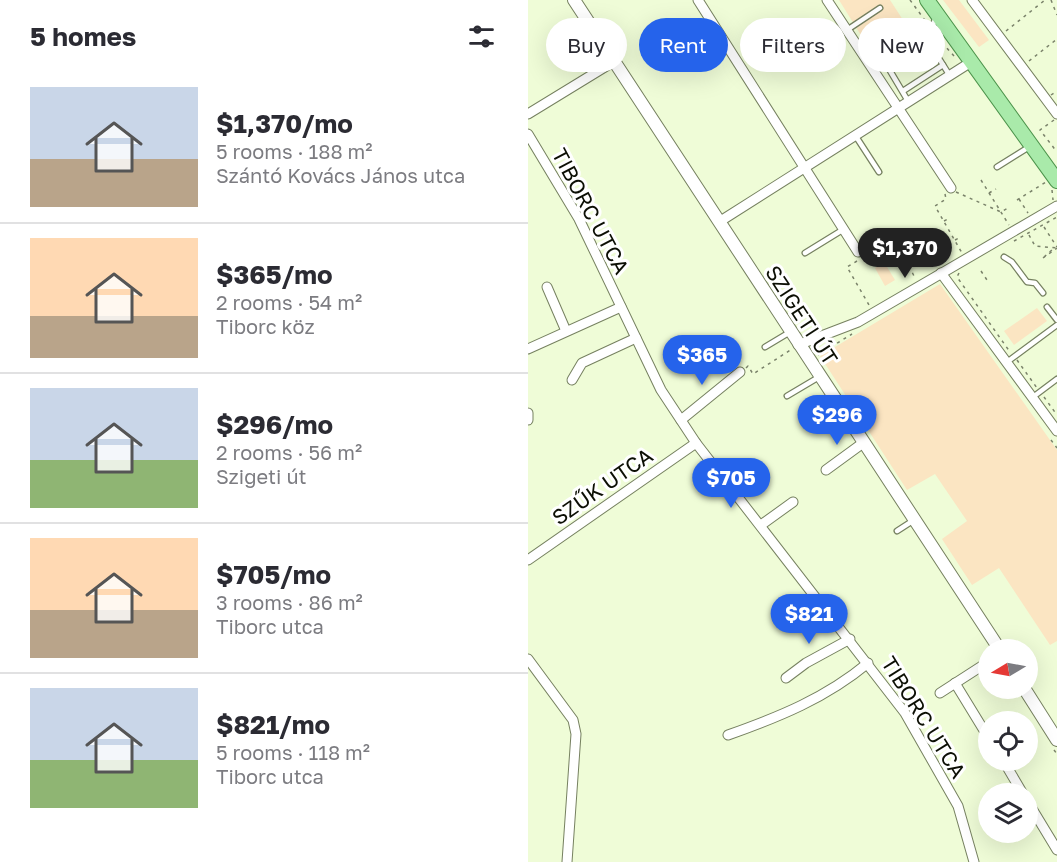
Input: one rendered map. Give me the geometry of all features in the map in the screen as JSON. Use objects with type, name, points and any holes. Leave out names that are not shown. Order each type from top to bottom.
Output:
[{"type":"main road","points":[[927,0],[1032,146],[1054,183]]},
{"type":"street","name":"SZIGETI ÚT","points":[[574,0],[586,18]]},
{"type":"street","points":[[698,0],[858,252]]},
{"type":"street","points":[[827,0],[948,190]]},
{"type":"street","points":[[972,0],[1056,110]]},
{"type":"street","points":[[719,222],[971,62]]},
{"type":"street","points":[[528,114],[597,72]]},
{"type":"street","name":"SZIGETI ÚT","points":[[621,72],[992,639]]},
{"type":"street","name":"TIBORC UTCA","points":[[528,134],[579,219],[661,390],[696,442],[905,713],[957,806],[974,862]]},
{"type":"street","points":[[798,345],[858,322],[1056,204]]},
{"type":"street","points":[[941,273],[1036,395],[1057,431]]},
{"type":"street","points":[[547,287],[566,331]]},
{"type":"street","name":"TIBORC UTCA","points":[[528,349],[621,307]]},
{"type":"street","points":[[572,380],[582,363],[636,338]]},
{"type":"street","points":[[681,420],[744,369]]},
{"type":"street","points":[[528,413],[528,420]]},
{"type":"street","name":"SZŰK UTCA","points":[[528,560],[696,442]]},
{"type":"street","points":[[826,470],[863,443]]},
{"type":"street","points":[[761,525],[793,502]]},
{"type":"street","points":[[786,678],[806,663],[850,639]]},
{"type":"street","points":[[528,659],[573,720],[576,734],[567,862]]},
{"type":"street","points":[[728,735],[815,700],[848,680],[868,663]]},
{"type":"street","points":[[940,693],[978,669]]},
{"type":"street","points":[[956,683],[978,720]]},
{"type":"street","points":[[1031,699],[1057,740]]},
{"type":"street","points":[[1038,819],[1057,850]]},
{"type":"lane","points":[[847,30],[880,8]]},
{"type":"lane","points":[[935,18],[936,14]]},
{"type":"lane","points":[[945,68],[950,76]]},
{"type":"lane","points":[[891,72],[909,101]]},
{"type":"lane","points":[[903,91],[932,72]]},
{"type":"lane","points":[[855,135],[879,172]]},
{"type":"lane","points":[[997,166],[1032,146]]},
{"type":"lane","points":[[805,253],[844,229]]},
{"type":"lane","points":[[1004,257],[1012,262],[1027,282],[1035,283],[1043,293]]},
{"type":"lane","points":[[1047,308],[1057,321]]},
{"type":"lane","points":[[1010,360],[1057,325]]},
{"type":"lane","points":[[765,348],[790,332]]},
{"type":"lane","points":[[788,396],[819,377]]},
{"type":"lane","points":[[1036,395],[1057,379]]},
{"type":"lane","points":[[897,531],[914,520]]},
{"type":"path","points":[[1009,28],[1045,0]]},
{"type":"path","points":[[1051,0],[1057,15]]},
{"type":"path","points":[[1034,57],[1057,39]]},
{"type":"path","points":[[1056,110],[1040,129],[1057,152]]},
{"type":"path","points":[[981,180],[1013,231]]},
{"type":"path","points":[[1030,216],[1018,199],[1054,183]]},
{"type":"path","points":[[1054,183],[1051,196],[1056,204]]},
{"type":"path","points":[[989,193],[996,189]]},
{"type":"path","points":[[966,259],[935,206],[946,199],[948,190],[1001,212]]},
{"type":"path","points":[[1001,212],[1008,208]]},
{"type":"path","points":[[1020,239],[1057,217]]},
{"type":"path","points":[[944,221],[950,218]]},
{"type":"path","points":[[1028,235],[1035,246],[1057,248],[1056,243],[1043,226]]},
{"type":"path","points":[[955,240],[961,237]]},
{"type":"path","points":[[903,249],[900,251],[920,286]]},
{"type":"path","points":[[871,308],[847,267],[863,257],[913,266]]},
{"type":"path","points":[[981,271],[987,280]]},
{"type":"path","points":[[959,273],[956,275],[1010,360],[1025,371],[1036,395],[1057,415]]},
{"type":"path","points":[[744,369],[753,374],[798,345]]},
{"type":"path","points":[[1025,371],[1029,368]]},
{"type":"path","points":[[1051,440],[1057,448]]},
{"type":"shaded area","points":[[839,0],[890,0],[902,18],[858,18],[858,30]]},
{"type":"shaded area","points":[[943,0],[959,0],[989,40],[979,47]]},
{"type":"shaded area","points":[[884,262],[895,280],[885,286],[875,268]]},
{"type":"shaded area","points":[[940,284],[1057,450],[1057,641],[1050,645],[999,568],[972,585],[942,539],[967,521],[935,474],[907,490],[820,356]]},
{"type":"shaded area","points":[[1037,308],[1047,321],[1014,345],[1004,331]]}]
